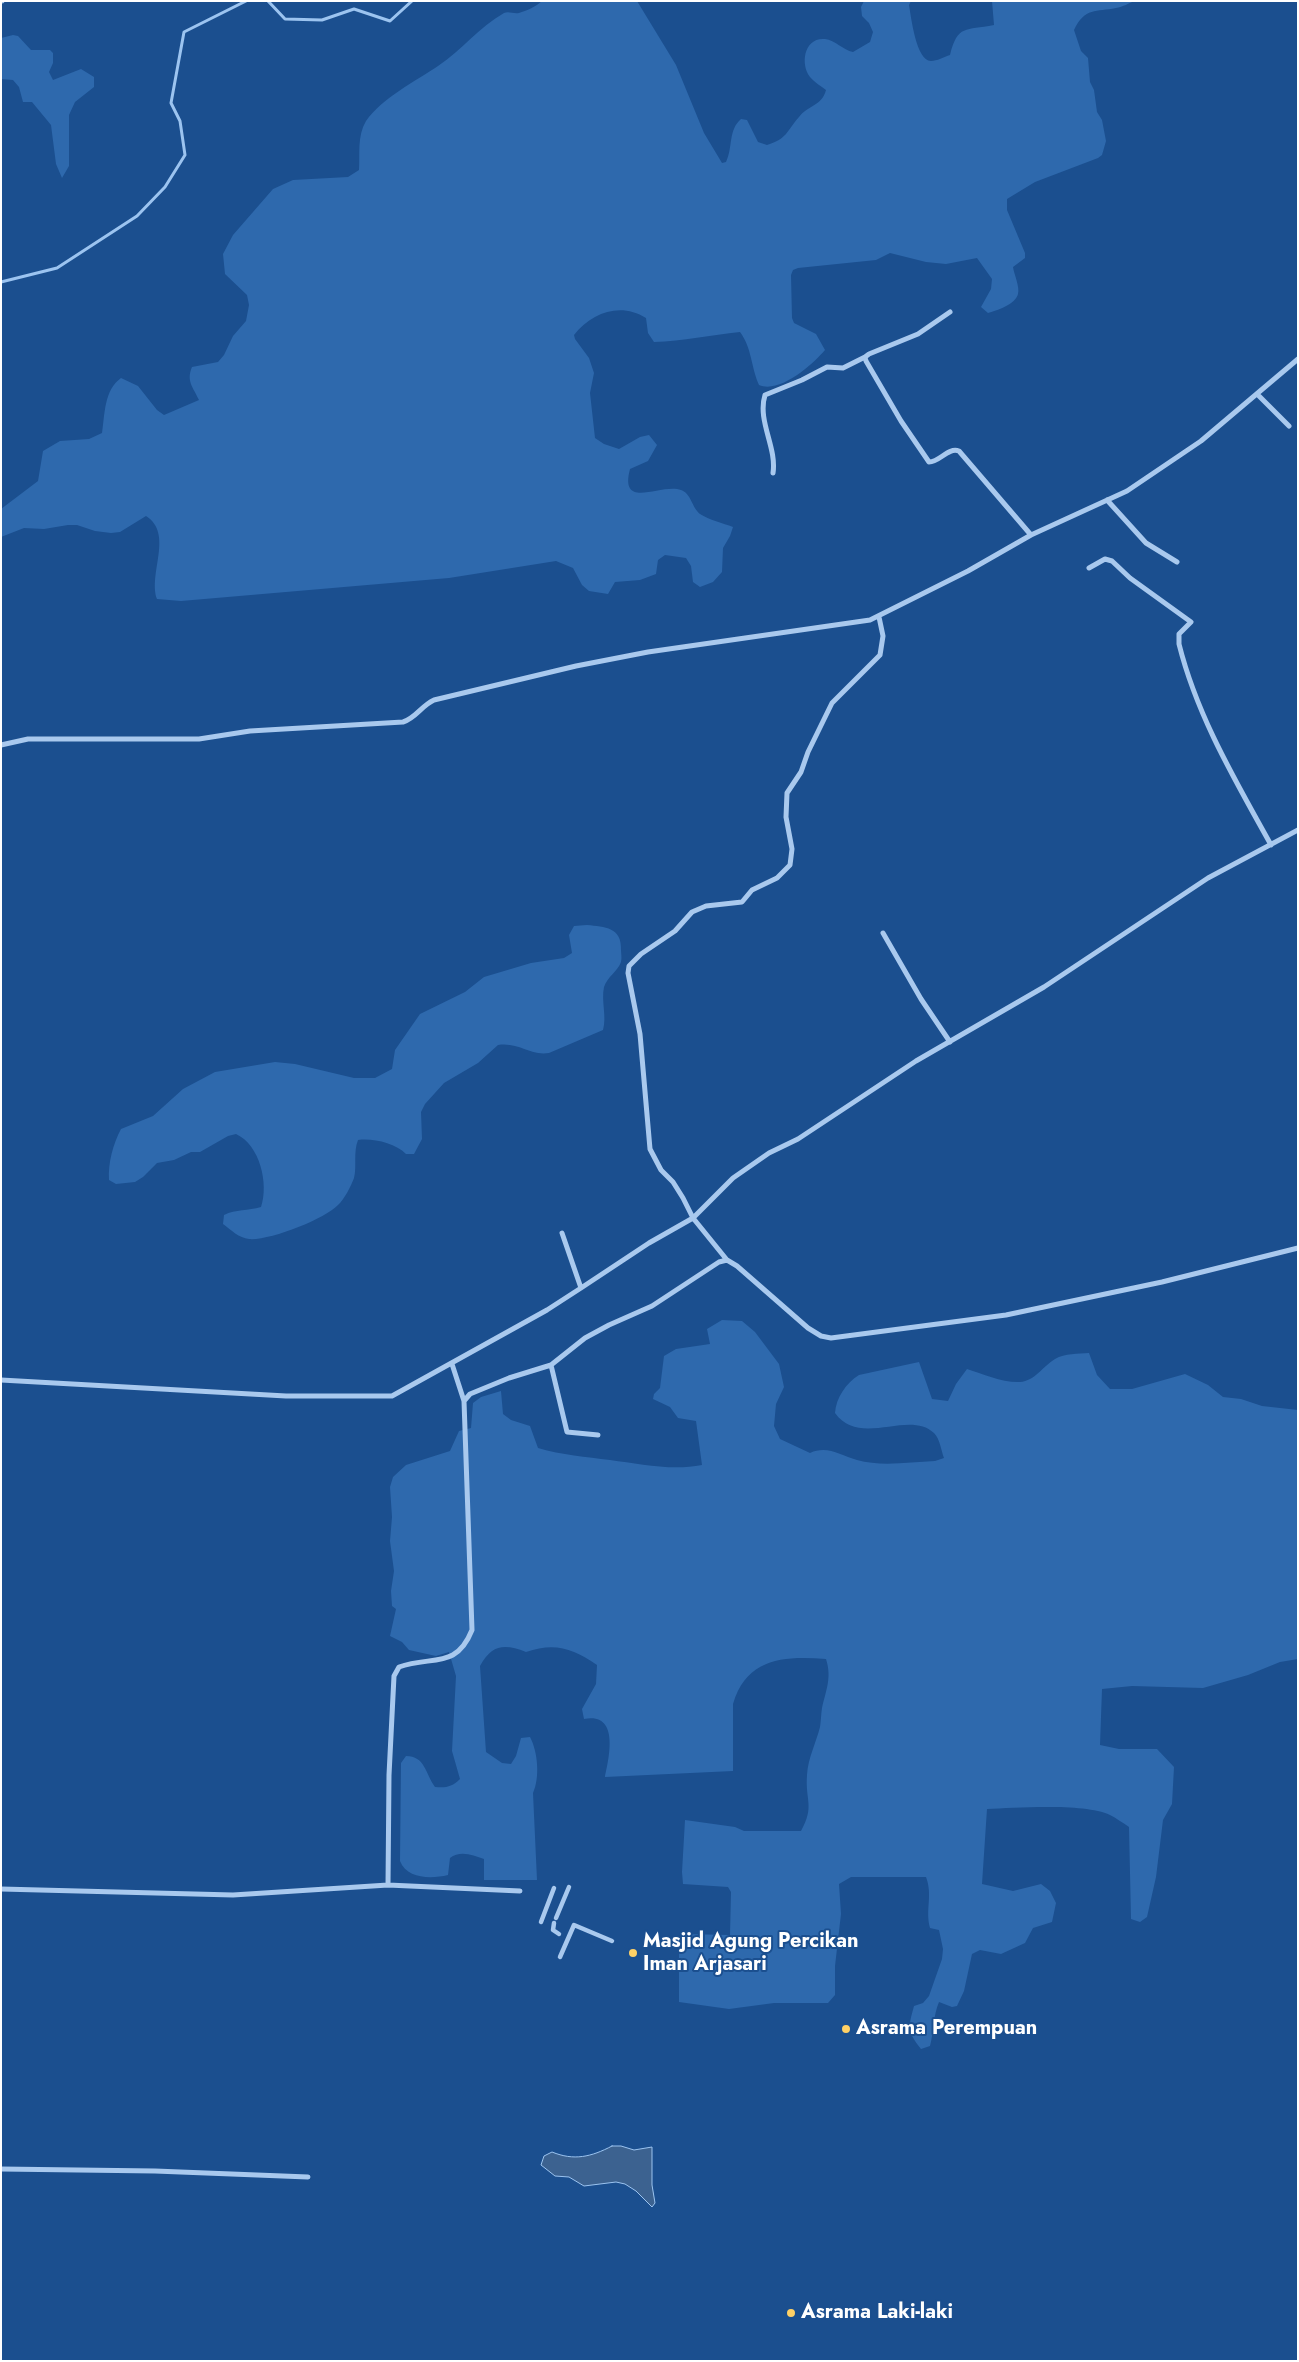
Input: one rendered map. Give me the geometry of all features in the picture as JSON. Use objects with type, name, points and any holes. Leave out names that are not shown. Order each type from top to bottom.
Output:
[{"type":"street","points":[[773,473],[774,462],[767,436],[763,406],[765,395],[802,380],[827,367],[842,368],[918,334],[950,312]]},
{"type":"street","points":[[865,357],[901,422],[929,462],[952,450],[959,451],[1031,535]]},
{"type":"street","points":[[1,745],[28,739],[199,739],[250,731],[403,722],[412,720],[426,704],[434,700],[576,666],[648,652],[805,631],[870,620],[968,571],[1031,535],[1127,491],[1201,440],[1258,395],[1298,359]]},
{"type":"street","points":[[1258,395],[1289,426]]},
{"type":"street","points":[[1107,500],[1146,543],[1177,562]]},
{"type":"street","points":[[1089,568],[1105,559],[1112,562],[1130,578],[1190,622],[1179,634],[1179,644],[1197,700],[1213,737],[1271,844]]},
{"type":"street","points":[[879,617],[883,636],[880,655],[832,703],[808,752],[801,772],[789,788],[786,817],[792,849],[792,861],[787,869],[777,878],[752,890],[742,902],[706,906],[692,912],[675,932],[641,954],[629,966],[628,978],[638,1025],[646,1085],[650,1149],[661,1170],[678,1190],[692,1218],[726,1260],[737,1266],[808,1328],[821,1336],[844,1338],[1006,1315],[1162,1282],[1298,1248]]},
{"type":"street","points":[[1,1380],[286,1396],[392,1396],[547,1310],[649,1243],[692,1218],[734,1178],[769,1153],[798,1139],[916,1061],[1044,987],[1208,878],[1298,830]]},
{"type":"street","points":[[883,933],[950,1042]]},
{"type":"street","points":[[562,1233],[581,1288]]},
{"type":"street","points":[[464,1401],[470,1394],[509,1378],[551,1365],[585,1338],[609,1324],[652,1306],[719,1262],[726,1260]]},
{"type":"street","points":[[388,1885],[389,1775],[394,1676],[399,1666],[454,1656],[461,1650],[472,1630],[464,1401],[452,1364]]},
{"type":"street","points":[[551,1365],[567,1432],[598,1436]]},
{"type":"street","points":[[1,1889],[233,1894],[388,1885],[520,1891]]},
{"type":"street","points":[[556,1915],[555,1903],[558,1893],[569,1888]]},
{"type":"street","points":[[541,1922],[547,1910],[555,1903],[558,1893]]},
{"type":"street","points":[[554,1923],[553,1930],[558,1934]]},
{"type":"street","points":[[560,1957],[566,1937],[575,1925],[612,1941]]},
{"type":"street","points":[[1,2169],[155,2171],[308,2178]]},
{"type":"shaded area","points":[[542,1],[637,1],[676,65],[704,133],[722,163],[726,162],[734,128],[741,119],[747,120],[758,142],[767,145],[783,137],[803,113],[821,99],[826,90],[812,79],[805,65],[808,47],[812,42],[825,39],[853,52],[870,42],[873,32],[869,23],[862,16],[861,7],[864,1],[911,1],[909,5],[918,46],[926,59],[931,61],[950,55],[956,38],[960,33],[969,29],[994,25],[992,1],[1135,1],[1119,7],[1087,14],[1082,17],[1074,30],[1081,51],[1088,58],[1090,82],[1094,90],[1097,112],[1102,120],[1106,141],[1102,155],[1098,158],[1035,182],[1007,199],[1007,210],[1025,253],[1025,258],[1013,267],[1018,284],[1018,294],[1010,304],[988,313],[981,307],[991,289],[992,279],[977,258],[946,264],[926,262],[890,253],[876,260],[798,268],[793,270],[791,275],[792,318],[794,323],[816,334],[825,350],[813,363],[786,382],[767,387],[759,385],[747,344],[740,332],[654,342],[648,333],[646,318],[636,313],[617,310],[598,315],[589,320],[574,335],[589,358],[594,373],[590,393],[595,438],[604,444],[619,449],[640,437],[649,435],[657,445],[648,461],[630,469],[628,482],[631,489],[644,493],[673,489],[681,490],[687,494],[700,514],[733,527],[723,548],[722,572],[713,582],[700,587],[693,582],[691,566],[686,558],[665,555],[658,560],[656,574],[640,580],[615,582],[608,594],[589,591],[582,585],[573,568],[556,561],[449,578],[181,601],[157,599],[155,578],[159,554],[158,533],[154,524],[146,516],[120,532],[95,531],[77,525],[68,525],[44,529],[24,528],[1,537],[1,509],[38,481],[43,451],[60,441],[89,439],[102,433],[108,396],[115,383],[121,378],[138,386],[157,410],[164,415],[199,400],[190,380],[192,367],[218,362],[224,355],[233,336],[246,321],[249,305],[247,295],[225,274],[223,254],[233,235],[273,189],[293,180],[348,177],[359,170],[360,139],[363,127],[381,105],[400,90],[447,60],[478,32],[504,13],[519,13]]},
{"type":"shaded area","points":[[13,35],[18,36],[31,50],[50,50],[53,53],[53,63],[49,72],[53,80],[81,69],[94,77],[94,87],[75,102],[69,115],[69,166],[62,178],[56,164],[51,125],[32,102],[23,102],[19,87],[13,80],[1,79],[1,38]]},
{"type":"shaded area","points":[[587,925],[611,930],[619,937],[621,942],[621,962],[604,987],[603,1030],[549,1053],[536,1053],[512,1045],[498,1045],[478,1063],[444,1083],[425,1104],[421,1112],[422,1139],[414,1154],[406,1154],[384,1142],[358,1140],[354,1178],[345,1196],[331,1211],[283,1233],[258,1239],[242,1237],[223,1224],[224,1215],[261,1207],[263,1198],[263,1177],[257,1156],[244,1139],[236,1134],[228,1136],[200,1152],[191,1152],[174,1160],[157,1163],[135,1182],[116,1184],[109,1180],[112,1154],[121,1129],[153,1116],[183,1089],[215,1072],[275,1062],[295,1064],[354,1078],[375,1078],[392,1069],[395,1050],[420,1014],[465,992],[484,977],[531,963],[564,958],[572,953],[569,935],[574,926]]},
{"type":"shaded area","points":[[722,1320],[742,1321],[755,1332],[779,1364],[784,1387],[776,1404],[774,1426],[780,1439],[810,1453],[828,1450],[866,1462],[935,1461],[944,1458],[936,1435],[924,1427],[898,1425],[858,1428],[845,1423],[835,1413],[842,1391],[859,1375],[919,1362],[932,1399],[948,1401],[956,1384],[967,1369],[1000,1380],[1020,1382],[1030,1379],[1059,1357],[1089,1353],[1097,1375],[1110,1389],[1132,1389],[1185,1374],[1208,1385],[1223,1397],[1241,1399],[1262,1406],[1298,1410],[1298,1659],[1280,1662],[1248,1675],[1203,1688],[1132,1686],[1102,1689],[1100,1745],[1119,1749],[1157,1749],[1174,1767],[1172,1804],[1163,1820],[1156,1877],[1147,1917],[1140,1922],[1131,1919],[1129,1827],[1110,1815],[1084,1809],[1050,1807],[987,1809],[982,1884],[1013,1891],[1041,1884],[1050,1891],[1056,1903],[1052,1922],[1033,1928],[1025,1943],[1001,1954],[980,1950],[972,1954],[964,1991],[957,2006],[952,2007],[939,2002],[930,2046],[921,2049],[911,2033],[911,2019],[914,2006],[923,2003],[929,1996],[942,1959],[943,1949],[939,1930],[930,1928],[928,1915],[929,1890],[926,1877],[851,1877],[839,1884],[841,1914],[835,1966],[835,1995],[828,2003],[774,2003],[729,2009],[679,2002],[679,1937],[683,1934],[730,1935],[731,1892],[728,1887],[683,1884],[685,1820],[735,1827],[744,1831],[801,1831],[809,1809],[807,1784],[810,1757],[820,1727],[822,1708],[828,1684],[826,1659],[796,1658],[769,1663],[758,1668],[748,1677],[739,1688],[733,1704],[733,1771],[605,1777],[610,1748],[608,1729],[603,1722],[595,1719],[584,1719],[582,1709],[596,1684],[597,1665],[580,1654],[563,1648],[546,1647],[526,1652],[505,1647],[494,1650],[489,1653],[480,1666],[486,1752],[502,1763],[511,1764],[516,1756],[521,1738],[530,1737],[533,1743],[537,1765],[537,1780],[533,1793],[537,1880],[484,1880],[484,1859],[467,1854],[458,1854],[450,1858],[448,1875],[434,1877],[414,1874],[403,1867],[400,1861],[401,1763],[406,1756],[421,1762],[435,1787],[449,1786],[460,1779],[452,1751],[456,1676],[449,1652],[436,1656],[409,1650],[402,1642],[390,1636],[396,1609],[392,1606],[391,1591],[394,1571],[390,1541],[392,1517],[390,1487],[393,1477],[406,1465],[450,1451],[459,1431],[471,1428],[473,1403],[481,1397],[501,1391],[503,1414],[511,1420],[530,1426],[538,1448],[656,1466],[691,1467],[702,1465],[696,1421],[678,1418],[670,1407],[653,1399],[654,1394],[660,1388],[664,1356],[676,1349],[710,1344],[707,1329]]},
{"type":"shaded area","points":[[612,2146],[621,2146],[634,2150],[652,2147],[652,2185],[655,2203],[652,2207],[636,2191],[625,2184],[616,2182],[584,2186],[569,2177],[555,2176],[541,2165],[544,2156],[552,2152],[575,2157],[597,2153]]},
{"type":"waterway","points":[[1,282],[57,268],[137,216],[165,187],[185,155],[180,121],[171,103],[184,32],[246,1]]},
{"type":"waterway","points":[[268,1],[285,19],[322,20],[354,9],[390,21],[412,1]]},
{"type":"place","name":"Masjid Agung Percikan Iman Arjasari","points":[[633,1953]]},
{"type":"place","name":"Asrama Perempuan","points":[[846,2029]]},
{"type":"place","name":"Asrama Laki-laki","points":[[791,2313]]}]
